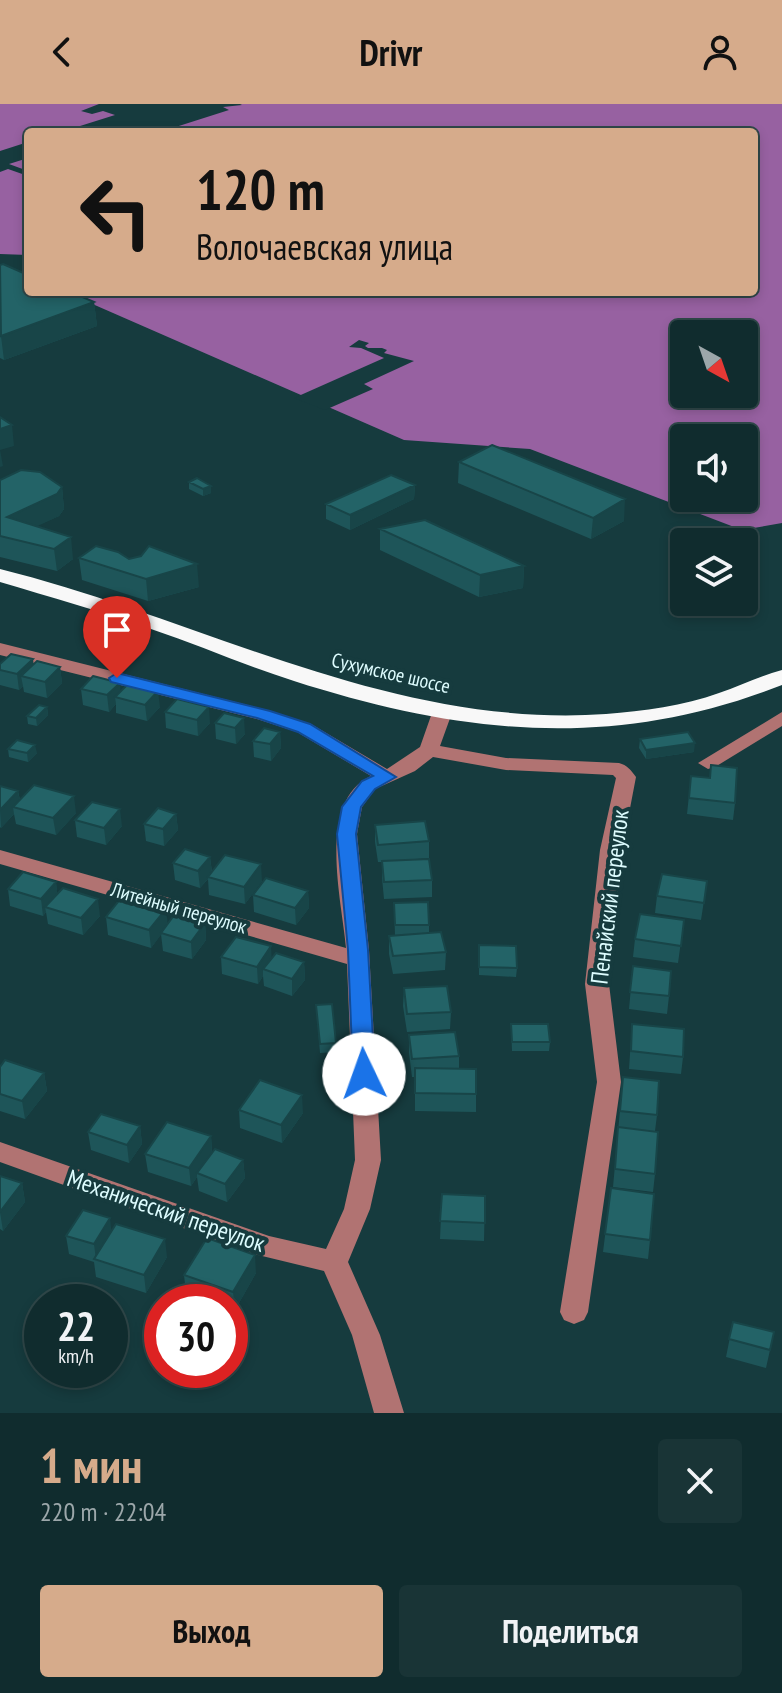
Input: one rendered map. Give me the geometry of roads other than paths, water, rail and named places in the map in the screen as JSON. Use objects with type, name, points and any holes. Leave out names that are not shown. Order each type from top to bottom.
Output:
[{"type":"highway","name":"Сухумское шоссе","points":[[0,575],[156,623],[300,676],[373,697],[443,710],[546,722],[629,719],[713,704],[782,677]]},
{"type":"street","points":[[0,649],[277,719],[304,728],[387,777]]},
{"type":"street","points":[[389,1413],[366,1335],[334,1262],[357,1209],[368,1160],[358,959],[346,834],[352,807],[368,785],[408,767],[429,750],[443,710]]},
{"type":"street","points":[[708,763],[782,718]]},
{"type":"street","name":"Пенайский переулок","points":[[429,750],[506,764],[619,769],[626,777],[611,850],[597,984],[609,1082],[574,1312]]},
{"type":"street","name":"Литейный переулок","points":[[0,857],[358,959]]},
{"type":"street","name":"Механический переулок","points":[[0,1152],[268,1247],[334,1262]]}]
